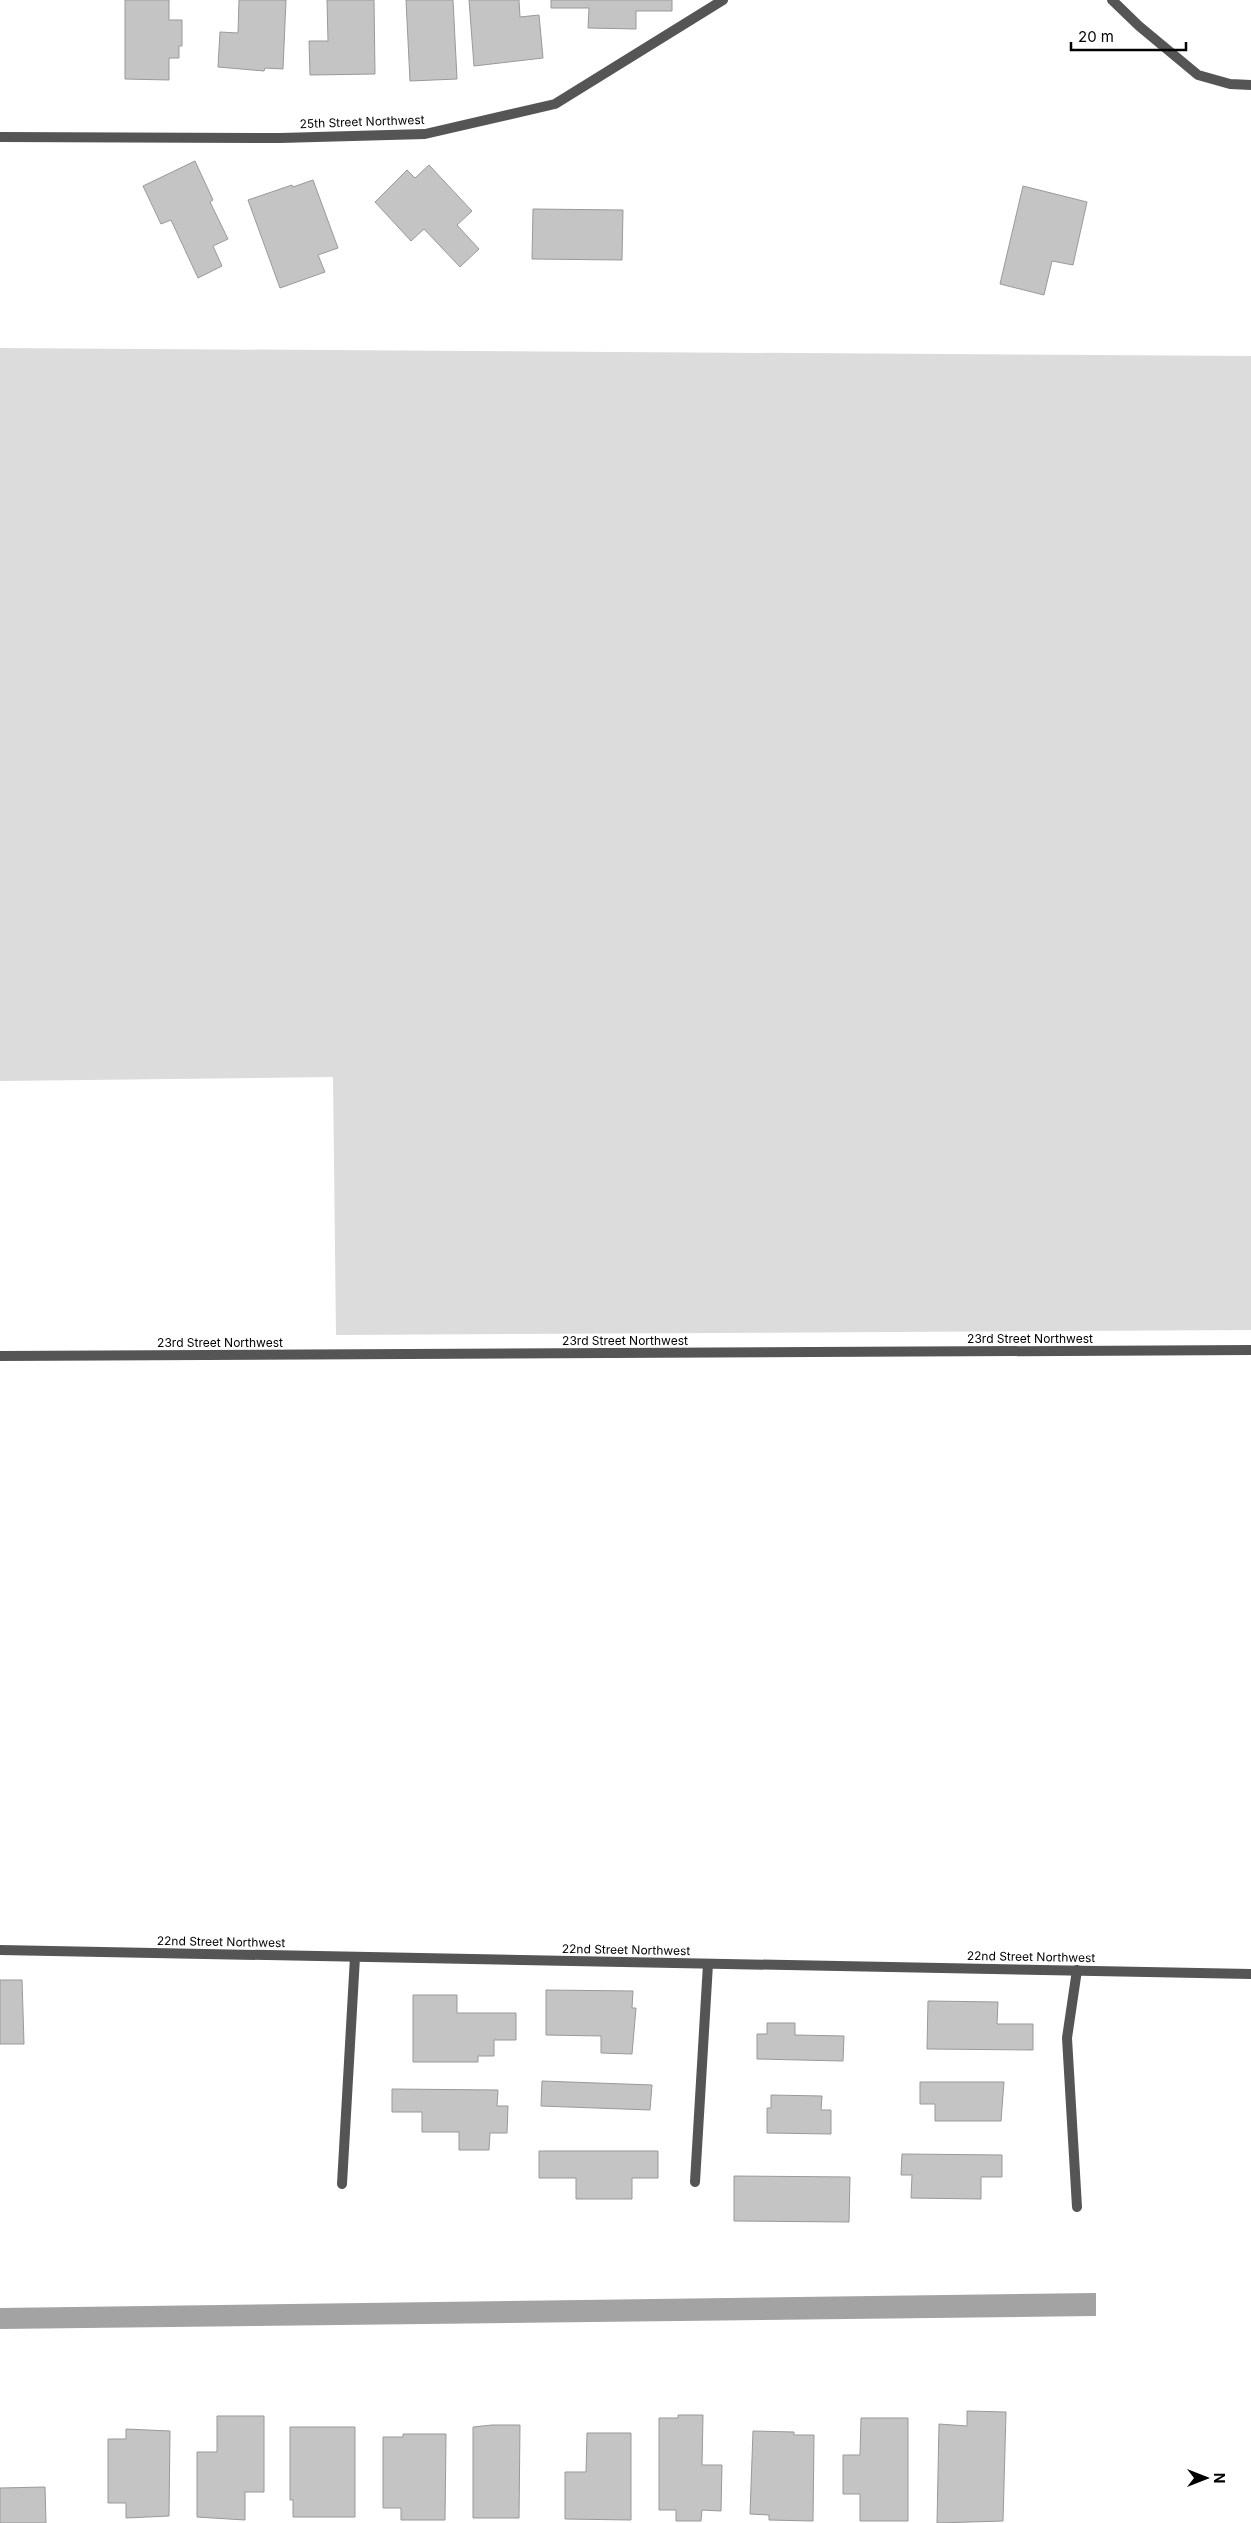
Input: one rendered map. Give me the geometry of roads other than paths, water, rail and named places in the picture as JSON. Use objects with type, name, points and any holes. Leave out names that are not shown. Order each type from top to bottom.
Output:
[{"type":"street","name":"25th Street Northwest","points":[[0,138],[280,138],[425,134],[555,104],[723,0]]},
{"type":"street","points":[[1112,0],[1139,26],[1198,75],[1230,84],[1251,85]]},
{"type":"street","name":"23rd Street Northwest","points":[[0,1356],[1251,1350]]},
{"type":"street","name":"22nd Street Northwest","points":[[0,1950],[1251,1974]]},
{"type":"street","points":[[342,2184],[355,1957]]},
{"type":"street","points":[[695,2182],[708,1964]]},
{"type":"street","points":[[1077,1970],[1068,2038],[1077,2207]]}]
